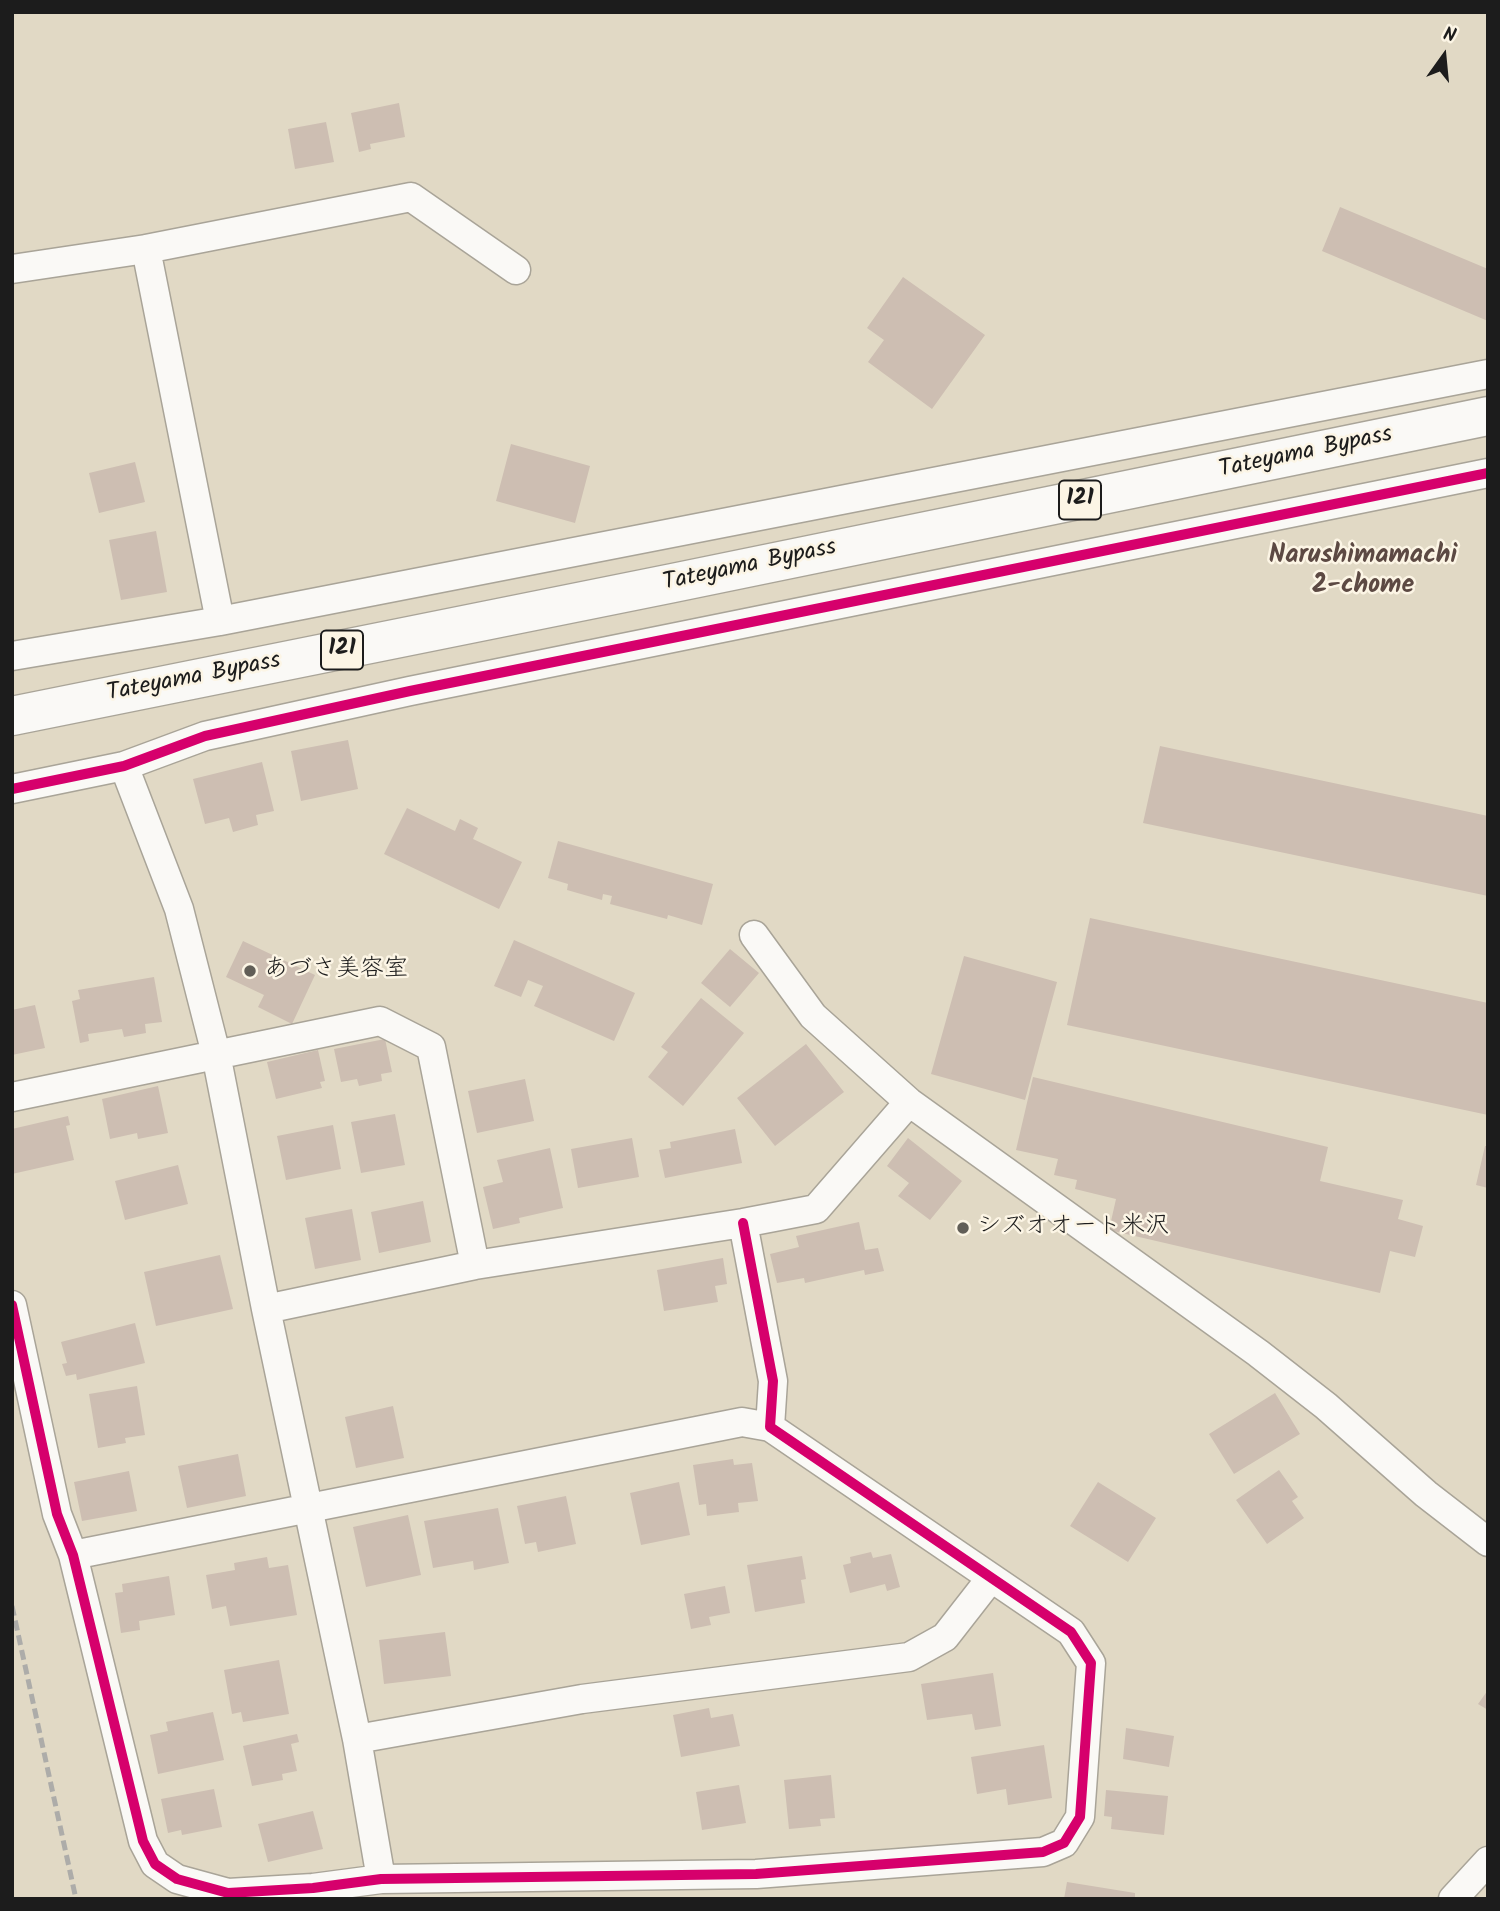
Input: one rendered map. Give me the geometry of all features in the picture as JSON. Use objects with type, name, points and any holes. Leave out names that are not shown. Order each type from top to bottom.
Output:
[{"type":"highway","name":"Tateyama Bypass","points":[[12,716],[1488,416]]},
{"type":"street","points":[[12,269],[146,249],[411,197],[516,270]]},
{"type":"street","points":[[146,249],[220,621]]},
{"type":"street","points":[[12,656],[220,621],[1488,374]]},
{"type":"street","points":[[12,789],[124,766],[205,736],[355,703],[1488,473]]},
{"type":"street","points":[[124,766],[179,909],[216,1054],[266,1309],[357,1739],[382,1878]]},
{"type":"street","points":[[754,934],[813,1016],[909,1102],[1258,1353],[1325,1406],[1426,1494],[1488,1542]]},
{"type":"street","points":[[12,1097],[380,1021],[431,1047],[475,1265]]},
{"type":"street","points":[[266,1309],[475,1265],[816,1209],[909,1102]]},
{"type":"street","points":[[743,1223],[773,1381],[771,1427]]},
{"type":"street","points":[[12,1305],[57,1514],[73,1555],[143,1842],[155,1864],[177,1879],[228,1893],[313,1888],[382,1878],[756,1874],[1043,1852],[1064,1843],[1080,1817],[1091,1663],[1071,1632],[771,1427],[741,1422],[73,1555]]},
{"type":"street","points":[[357,1739],[582,1699],[909,1657],[945,1637],[991,1578]]},
{"type":"street","points":[[1453,1899],[1488,1861]]},
{"type":"building","points":[[399,103],[405,137],[370,144],[371,149],[359,152],[351,113]]},
{"type":"building","points":[[326,122],[334,162],[295,169],[288,129]]},
{"type":"building","points":[[1340,207],[1488,269],[1488,321],[1322,251]]},
{"type":"building","points":[[903,277],[985,335],[932,409],[868,362],[884,340],[867,328]]},
{"type":"building","points":[[511,444],[590,466],[575,523],[496,501]]},
{"type":"building","points":[[135,462],[145,502],[99,513],[89,473]]},
{"type":"building","points":[[156,531],[167,592],[121,600],[109,540]]},
{"type":"building","points":[[348,740],[358,789],[301,801],[291,751]]},
{"type":"building","points":[[1160,746],[1488,816],[1488,896],[1143,823]]},
{"type":"building","points":[[262,762],[274,811],[256,815],[258,825],[233,832],[229,818],[205,824],[193,779]]},
{"type":"building","points":[[407,808],[455,831],[460,819],[478,828],[473,839],[522,862],[499,909],[384,854]]},
{"type":"building","points":[[558,841],[713,884],[702,925],[668,915],[667,919],[610,904],[612,896],[603,894],[602,900],[567,890],[568,884],[548,878]]},
{"type":"building","points":[[1090,918],[1488,1003],[1488,1115],[1067,1025]]},
{"type":"building","points":[[514,940],[635,993],[614,1041],[534,1006],[543,986],[528,980],[521,997],[494,986]]},
{"type":"building","points":[[243,941],[315,975],[292,1024],[258,1007],[264,995],[226,977]]},
{"type":"building","points":[[730,949],[759,973],[730,1007],[701,983]]},
{"type":"building","points":[[964,956],[1057,982],[1025,1100],[931,1074]]},
{"type":"building","points":[[154,977],[162,1022],[145,1024],[146,1033],[124,1037],[122,1029],[88,1034],[89,1041],[80,1043],[72,1001],[80,999],[78,990]]},
{"type":"building","points":[[701,998],[744,1033],[683,1106],[648,1077],[668,1052],[661,1047]]},
{"type":"building","points":[[35,1005],[45,1048],[12,1055],[12,1010]]},
{"type":"building","points":[[385,1039],[392,1072],[381,1074],[382,1081],[359,1086],[357,1079],[341,1082],[334,1049]]},
{"type":"building","points":[[806,1044],[844,1092],[775,1146],[737,1098]]},
{"type":"building","points":[[318,1050],[325,1081],[320,1082],[322,1088],[276,1099],[267,1062]]},
{"type":"building","points":[[1033,1077],[1328,1147],[1320,1181],[1403,1200],[1398,1219],[1423,1226],[1415,1257],[1390,1251],[1380,1293],[1109,1230],[1116,1199],[1075,1189],[1077,1180],[1054,1175],[1058,1159],[1016,1150]]},
{"type":"building","points":[[525,1079],[534,1121],[477,1133],[468,1091]]},
{"type":"building","points":[[158,1086],[168,1133],[138,1139],[137,1133],[110,1139],[102,1099]]},
{"type":"building","points":[[395,1114],[405,1165],[361,1173],[351,1122]]},
{"type":"building","points":[[68,1116],[70,1125],[66,1126],[74,1160],[12,1174],[12,1129]]},
{"type":"building","points":[[333,1125],[341,1169],[286,1180],[277,1136]]},
{"type":"building","points":[[735,1129],[742,1163],[665,1178],[659,1150],[671,1148],[670,1142]]},
{"type":"building","points":[[632,1138],[639,1177],[578,1188],[571,1149]]},
{"type":"building","points":[[908,1138],[962,1181],[930,1220],[898,1196],[909,1183],[887,1166]]},
{"type":"building","points":[[1485,1146],[1488,1146],[1488,1188],[1476,1185]]},
{"type":"building","points":[[550,1148],[563,1208],[519,1218],[520,1223],[493,1229],[483,1187],[503,1182],[497,1160]]},
{"type":"building","points":[[178,1165],[188,1204],[125,1220],[115,1181]]},
{"type":"building","points":[[423,1201],[431,1242],[379,1253],[371,1212]]},
{"type":"building","points":[[352,1209],[361,1260],[315,1269],[305,1218]]},
{"type":"building","points":[[859,1222],[865,1250],[878,1248],[884,1271],[865,1275],[864,1270],[805,1283],[804,1278],[777,1283],[770,1254],[799,1247],[796,1236]]},
{"type":"building","points":[[220,1255],[233,1309],[156,1326],[144,1272]]},
{"type":"building","points":[[723,1258],[727,1284],[715,1286],[718,1302],[664,1311],[657,1270]]},
{"type":"building","points":[[135,1323],[145,1363],[77,1380],[76,1374],[66,1376],[62,1364],[67,1363],[61,1342]]},
{"type":"building","points":[[137,1386],[145,1435],[125,1438],[126,1443],[98,1448],[89,1394]]},
{"type":"building","points":[[1275,1393],[1300,1434],[1234,1474],[1209,1434]]},
{"type":"building","points":[[393,1406],[404,1458],[356,1468],[345,1417]]},
{"type":"building","points":[[238,1454],[246,1496],[187,1508],[178,1466]]},
{"type":"building","points":[[733,1459],[734,1465],[752,1463],[758,1501],[738,1503],[739,1512],[707,1516],[706,1504],[699,1505],[693,1465]]},
{"type":"building","points":[[1279,1470],[1298,1497],[1292,1501],[1304,1518],[1267,1544],[1236,1500]]},
{"type":"building","points":[[129,1471],[137,1511],[82,1521],[74,1482]]},
{"type":"building","points":[[679,1482],[690,1535],[641,1545],[630,1493]]},
{"type":"building","points":[[1098,1482],[1156,1518],[1128,1562],[1070,1526]]},
{"type":"building","points":[[566,1496],[576,1544],[538,1552],[536,1542],[525,1544],[517,1506]]},
{"type":"building","points":[[498,1508],[509,1563],[474,1570],[473,1561],[433,1568],[424,1521]]},
{"type":"building","points":[[408,1515],[421,1575],[366,1587],[353,1527]]},
{"type":"building","points":[[871,1552],[873,1558],[891,1554],[900,1587],[887,1591],[885,1584],[850,1593],[843,1565],[851,1563],[850,1557]]},
{"type":"building","points":[[802,1556],[806,1579],[801,1580],[805,1603],[755,1612],[747,1565]]},
{"type":"building","points":[[267,1557],[269,1568],[288,1565],[297,1615],[230,1626],[226,1606],[212,1609],[206,1575],[235,1570],[234,1563]]},
{"type":"building","points":[[169,1576],[175,1615],[139,1621],[140,1630],[121,1633],[115,1593],[123,1592],[122,1584]]},
{"type":"building","points":[[725,1586],[730,1613],[709,1617],[711,1625],[691,1629],[684,1594]]},
{"type":"building","points":[[445,1632],[451,1676],[384,1684],[379,1640]]},
{"type":"building","points":[[279,1660],[289,1714],[243,1722],[241,1712],[232,1714],[224,1670]]},
{"type":"building","points":[[993,1673],[1001,1726],[975,1730],[972,1714],[927,1720],[921,1684]]},
{"type":"building","points":[[1488,1690],[1488,1710],[1478,1704]]},
{"type":"building","points":[[709,1708],[711,1718],[733,1714],[740,1746],[681,1757],[673,1715]]},
{"type":"building","points":[[213,1712],[224,1760],[158,1774],[150,1735],[168,1731],[166,1722]]},
{"type":"building","points":[[1126,1728],[1174,1736],[1169,1767],[1123,1759]]},
{"type":"building","points":[[297,1734],[299,1742],[291,1744],[297,1771],[282,1774],[283,1780],[252,1786],[243,1746]]},
{"type":"building","points":[[1044,1745],[1052,1798],[1008,1805],[1006,1789],[977,1794],[971,1757]]},
{"type":"building","points":[[831,1775],[835,1818],[820,1819],[821,1826],[789,1829],[784,1780]]},
{"type":"building","points":[[739,1785],[746,1823],[702,1830],[696,1792]]},
{"type":"building","points":[[214,1789],[222,1827],[182,1835],[181,1830],[168,1833],[161,1799]]},
{"type":"building","points":[[1106,1790],[1168,1796],[1164,1835],[1111,1829],[1112,1817],[1104,1816]]},
{"type":"building","points":[[313,1811],[323,1849],[268,1862],[258,1824]]},
{"type":"building","points":[[1067,1882],[1135,1893],[1135,1899],[1064,1899]]},
{"type":"railway","points":[[12,1606],[76,1899]]},
{"type":"cycle path","points":[[12,789],[124,766],[205,736],[410,691],[1488,473]]},
{"type":"cycle path","points":[[12,1305],[57,1514],[73,1555],[143,1841],[155,1864],[177,1879],[228,1893],[313,1888],[381,1879],[756,1874],[1043,1852],[1064,1843],[1080,1817],[1091,1663],[1071,1632],[770,1427],[773,1381],[743,1223]]},
{"type":"place","name":"あづさ美容室","points":[[250,971]]},
{"type":"place","name":"シズオオート米沢","points":[[963,1228]]},
{"type":"district","name":"Narushimamachi 2-chome","points":[[1363,573]]}]
